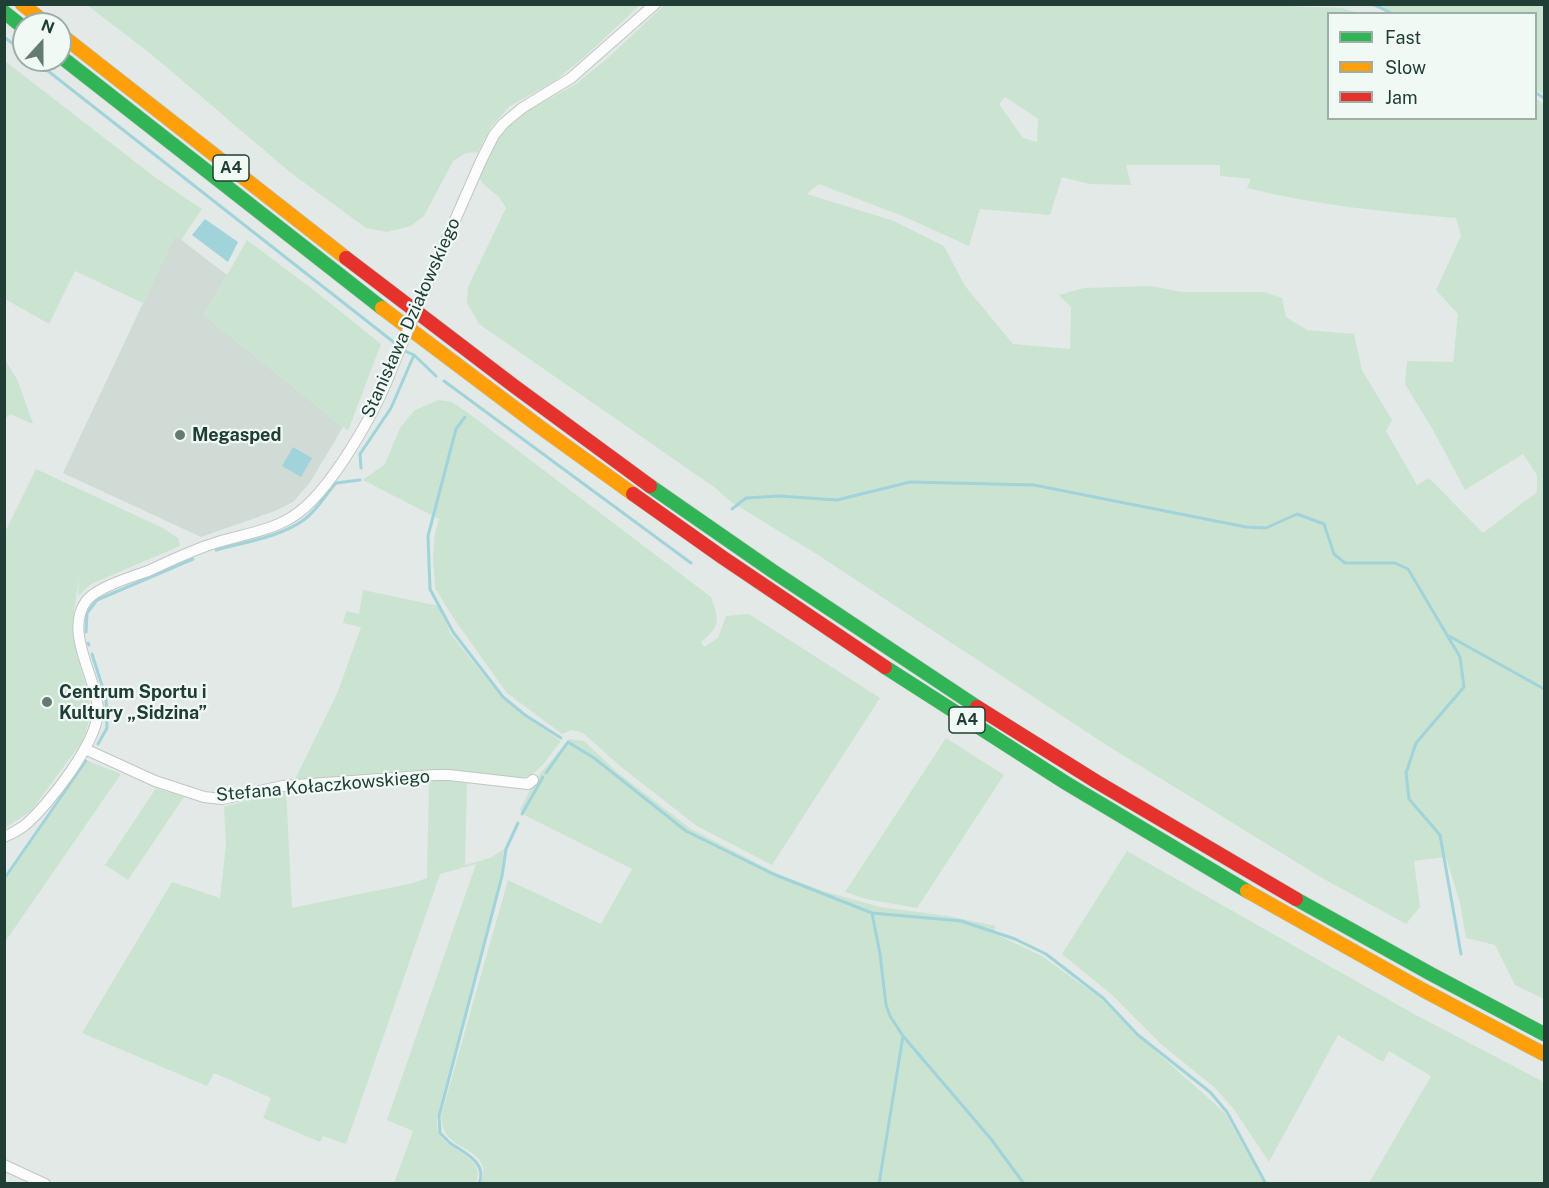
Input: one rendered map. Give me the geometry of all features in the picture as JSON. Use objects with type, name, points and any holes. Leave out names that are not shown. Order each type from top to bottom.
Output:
[{"type":"highway","name":"A4","points":[[72,43],[510,384],[676,505],[810,597],[1006,725],[1196,841],[1368,940],[1545,1034]]},
{"type":"highway","name":"A4","points":[[72,65],[480,382],[613,481],[774,594],[939,703],[1153,836],[1350,949],[1545,1054]]},
{"type":"street","name":"Stanisława Działowskiego","points":[[4,837],[25,825],[41,809],[85,749],[95,728],[98,710],[93,682],[79,639],[80,617],[87,600],[101,590],[194,551],[278,525],[301,511],[341,463],[380,398],[480,161],[494,135],[522,108],[571,78],[655,4]]},
{"type":"street","name":"Stefana Kołaczkowskiego","points":[[85,749],[155,781],[222,799],[283,786],[435,775],[528,784],[533,780]]},
{"type":"street","points":[[4,1165],[45,1184]]},
{"type":"shaded area","points":[[175,235],[227,275],[204,315],[343,427],[309,484],[293,502],[275,511],[201,537],[63,473]]},
{"type":"green space","points":[[1237,4],[1342,8],[1356,12],[1327,12],[1327,120],[1537,120],[1537,100],[1544,104],[1544,999],[1515,985],[1495,945],[1466,938],[1460,903],[1446,857],[1414,861],[1420,907],[1406,924],[1322,878],[1108,746],[815,553],[731,502],[714,487],[479,324],[467,303],[468,287],[506,208],[499,197],[482,183],[481,171],[496,141],[517,117],[576,84],[609,57],[664,5]],"holes":[[[1005,97],[1038,119],[1037,142],[1023,138],[999,104]],[[1126,165],[1220,165],[1220,176],[1251,179],[1247,188],[1273,194],[1351,207],[1456,218],[1461,236],[1436,290],[1458,314],[1453,362],[1407,361],[1405,384],[1465,490],[1523,454],[1537,475],[1537,492],[1483,533],[1429,478],[1417,485],[1386,431],[1392,420],[1362,370],[1354,334],[1307,330],[1286,317],[1282,298],[1264,292],[1182,292],[1150,286],[1084,288],[1059,295],[1071,307],[1070,349],[1013,344],[965,286],[944,246],[894,221],[807,194],[819,184],[905,217],[969,246],[980,209],[1050,215],[1062,177],[1090,184],[1131,185]]]},
{"type":"green space","points":[[87,5],[640,5],[582,59],[553,82],[510,106],[491,127],[478,152],[466,153],[453,161],[424,216],[411,226],[387,232],[366,228],[291,173],[151,54]]},
{"type":"green space","points":[[1368,5],[1544,5],[1544,94],[1537,90],[1537,12],[1387,12]]},
{"type":"green space","points":[[5,61],[12,66],[12,72],[19,72],[156,178],[202,209],[181,240],[175,236],[143,303],[75,271],[49,324],[5,299]]},
{"type":"green space","points":[[247,240],[381,344],[348,431],[204,315]]},
{"type":"green space","points":[[5,360],[18,381],[33,424],[10,414],[5,419]]},
{"type":"green space","points":[[439,400],[452,402],[471,415],[711,597],[717,617],[712,632],[701,642],[704,647],[718,638],[726,616],[749,614],[880,698],[772,865],[697,826],[621,767],[583,733],[572,730],[562,734],[507,693],[454,619],[435,588],[433,556],[439,519],[363,480],[385,464],[400,428],[415,410]]},
{"type":"green space","points":[[36,469],[163,528],[178,538],[180,546],[91,584],[78,596],[79,576],[73,632],[89,699],[88,726],[82,742],[31,811],[5,828],[4,534]]},
{"type":"green space","points":[[363,590],[439,606],[450,633],[502,698],[561,741],[548,759],[533,773],[520,779],[294,781],[337,694],[361,627],[343,623],[346,611],[359,614]]},
{"type":"green space","points":[[946,738],[1004,775],[917,908],[866,899],[845,892]]},
{"type":"green space","points":[[569,739],[584,741],[617,772],[691,829],[778,874],[823,891],[880,907],[948,916],[996,926],[993,933],[1042,956],[1099,997],[1225,1113],[1264,1183],[481,1183],[482,1164],[477,1157],[448,1137],[443,1128],[441,1116],[508,880],[601,924],[632,869],[526,816],[520,810],[535,780]]},
{"type":"green space","points":[[88,761],[121,774],[5,942],[5,880]]},
{"type":"green space","points":[[429,778],[467,783],[465,865],[490,858],[504,849],[501,876],[437,1117],[438,1132],[443,1139],[476,1166],[478,1174],[476,1183],[394,1183],[413,1131],[387,1120],[476,864],[440,874],[346,1144],[323,1136],[320,1142],[263,1118],[271,1098],[214,1073],[207,1086],[82,1033],[172,882],[220,898],[226,844],[224,807],[286,789],[292,908],[413,883],[427,878]]},
{"type":"green space","points":[[156,788],[184,797],[128,880],[105,865]]},
{"type":"green space","points":[[1127,851],[1414,1014],[1544,1082],[1544,1183],[1369,1183],[1431,1076],[1389,1051],[1383,1062],[1338,1035],[1269,1162],[1233,1108],[1214,1087],[1162,1045],[1112,995],[1062,954]]},
{"type":"water","points":[[205,219],[238,242],[228,262],[192,235]]},
{"type":"water","points":[[293,447],[312,458],[301,477],[282,466]]},
{"type":"waterway","points":[[1373,4],[1389,12]]},
{"type":"waterway","points":[[4,37],[12,43]]},
{"type":"waterway","points":[[49,72],[405,351],[414,355],[436,376]]},
{"type":"waterway","points":[[1537,94],[1544,98]]},
{"type":"waterway","points":[[361,468],[360,454],[391,408],[414,355]]},
{"type":"waterway","points":[[444,381],[691,563]]},
{"type":"waterway","points":[[465,417],[456,429],[428,536],[430,589],[453,632],[503,697],[525,715],[561,738]]},
{"type":"waterway","points":[[216,550],[285,530],[305,519],[336,483],[360,480]]},
{"type":"waterway","points":[[732,509],[746,498],[779,496],[837,500],[910,482],[1034,485],[1246,527],[1266,528],[1297,514],[1324,524],[1334,554],[1345,563],[1395,563],[1408,569],[1460,657],[1464,687],[1416,743],[1406,773],[1409,799],[1440,835],[1461,954]]},
{"type":"waterway","points":[[86,632],[87,613],[97,600],[193,559]]},
{"type":"waterway","points":[[1449,636],[1544,689]]},
{"type":"waterway","points":[[92,654],[106,698],[107,728],[98,744]]},
{"type":"waterway","points":[[546,773],[568,742],[594,758],[686,831],[773,874],[872,913],[961,921],[1015,939],[1046,954],[1103,998],[1138,1035],[1210,1092],[1227,1112],[1266,1184]]},
{"type":"waterway","points":[[4,879],[86,761]]},
{"type":"waterway","points":[[522,814],[543,777]]},
{"type":"waterway","points":[[479,1184],[481,1176],[477,1164],[440,1133],[439,1116],[502,876],[506,849],[518,823]]},
{"type":"waterway","points":[[872,913],[886,1005],[890,1016],[903,1036],[991,1139],[1024,1184]]},
{"type":"waterway","points":[[879,1184],[903,1036]]},
{"type":"traffic: fast","points":[[4,12],[12,18]]},
{"type":"traffic: fast","points":[[72,65],[382,308]]},
{"type":"traffic: fast","points":[[650,486],[774,572],[977,707]]},
{"type":"traffic: fast","points":[[885,667],[1066,783],[1247,891]]},
{"type":"traffic: fast","points":[[1296,899],[1544,1034]]},
{"type":"traffic: slow","points":[[22,4],[32,12]]},
{"type":"traffic: slow","points":[[72,43],[346,258]]},
{"type":"traffic: slow","points":[[382,308],[633,494]]},
{"type":"traffic: slow","points":[[1247,891],[1423,990],[1544,1054]]},
{"type":"traffic: jam","points":[[346,258],[650,486]]},
{"type":"traffic: jam","points":[[633,494],[885,667]]},
{"type":"traffic: jam","points":[[977,707],[1097,782],[1296,899]]},
{"type":"place","name":"Megasped","points":[[180,435]]},
{"type":"place","name":"Centrum Sportu i Kultury „Sidzina”","points":[[47,702]]}]
